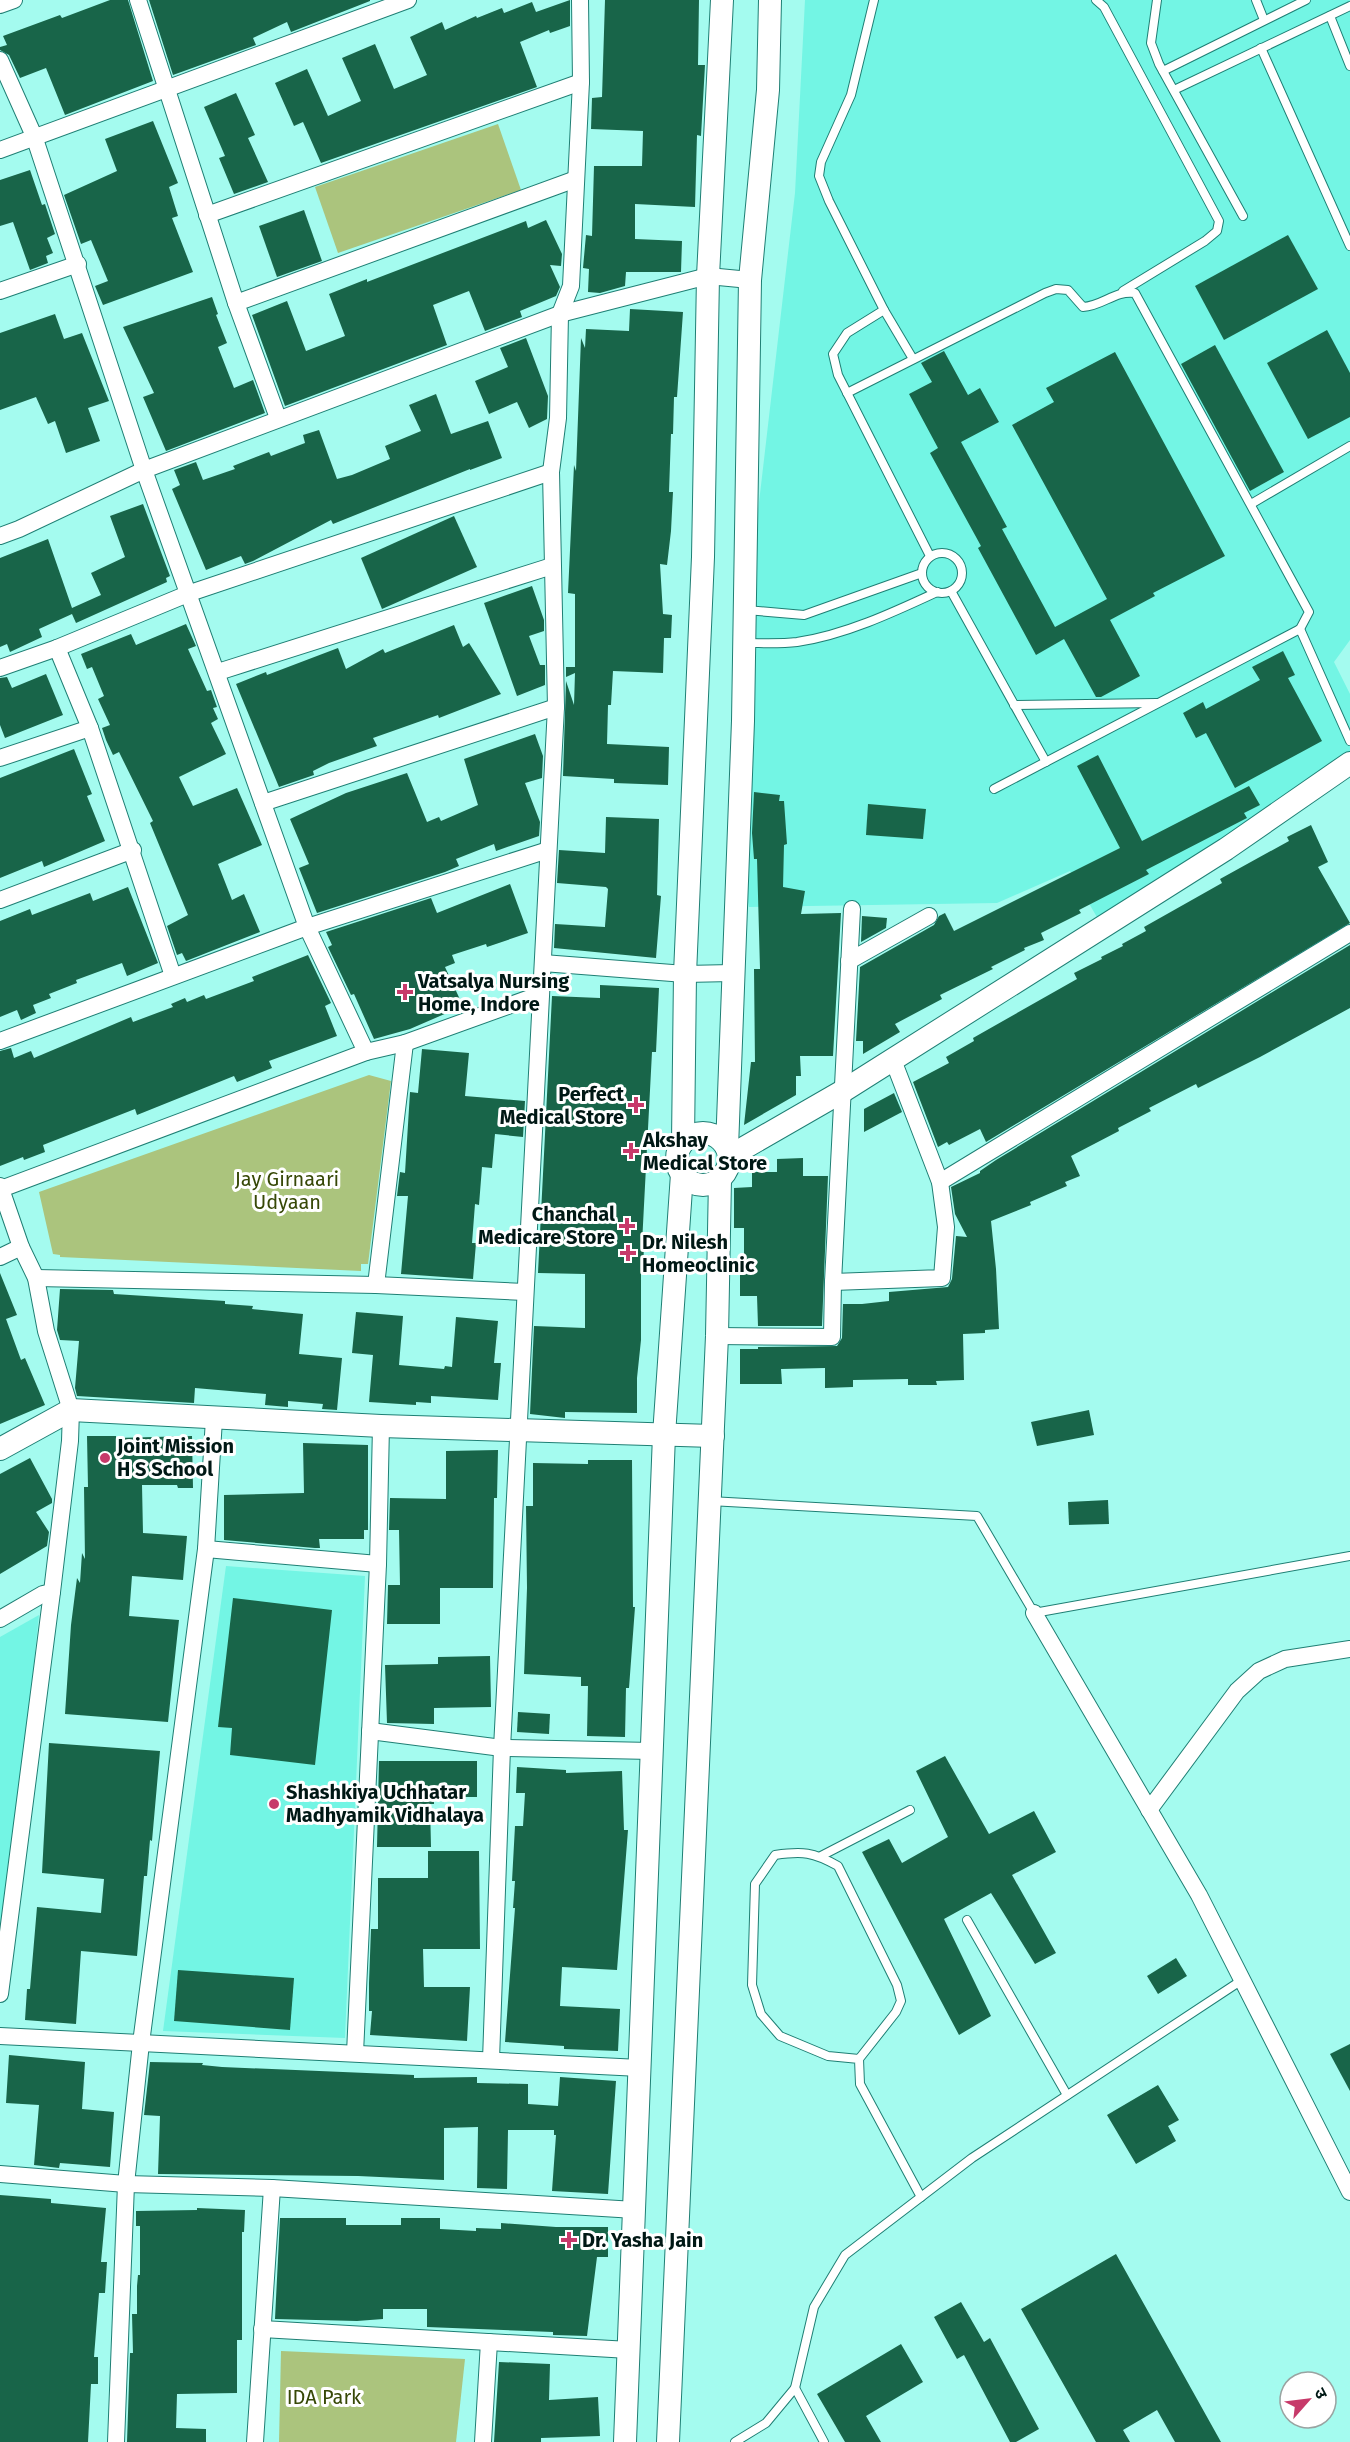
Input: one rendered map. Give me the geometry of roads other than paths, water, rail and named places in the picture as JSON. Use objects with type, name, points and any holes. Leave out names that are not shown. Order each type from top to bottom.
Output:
[{"type":"street","points":[[0,5],[14,0]]},
{"type":"street","points":[[138,0],[236,303],[278,418]]},
{"type":"street","points":[[0,150],[408,0]]},
{"type":"street","points":[[491,2060],[502,1748],[556,706],[551,472],[558,418],[560,314],[571,286],[581,82],[580,0]]},
{"type":"street","points":[[625,2442],[664,1435],[682,1174],[677,1158],[683,1142],[685,974],[703,557],[708,276],[722,0]]},
{"type":"street","points":[[668,2442],[705,1628],[708,1501],[713,1436],[720,1179],[729,1165],[732,973],[743,721],[750,280],[768,90],[771,0]]},
{"type":"street","points":[[0,60],[34,136],[144,470],[190,593],[307,927],[366,1052]]},
{"type":"street","points":[[207,215],[581,82]]},
{"type":"street","points":[[236,303],[576,179]]},
{"type":"street","points":[[0,291],[78,264]]},
{"type":"street","points":[[0,536],[144,470],[560,314],[708,276],[750,280]]},
{"type":"street","points":[[0,668],[57,648],[190,593],[551,472]]},
{"type":"street","points":[[218,672],[552,566]]},
{"type":"street","points":[[57,648],[90,728],[133,850],[173,976]]},
{"type":"street","points":[[263,803],[556,706]]},
{"type":"street","points":[[0,758],[90,728]]},
{"type":"street","points":[[728,1152],[843,1091],[893,1060],[1226,849],[1350,763]]},
{"type":"street","points":[[0,900],[133,850]]},
{"type":"street","points":[[0,1041],[307,927],[548,850]]},
{"type":"street","points":[[717,1336],[832,1336],[852,909]]},
{"type":"street","points":[[849,961],[929,916]]},
{"type":"street","points":[[940,1182],[1350,933]]},
{"type":"street","points":[[543,963],[685,974],[732,973]]},
{"type":"street","points":[[0,1994],[52,1592],[70,1441],[71,1410],[46,1331],[36,1278],[21,1247],[1,1187],[366,1052],[405,1043],[541,994]]},
{"type":"street","points":[[376,1285],[405,1043]]},
{"type":"street","points":[[833,1282],[942,1278],[946,1227],[940,1182],[893,1060]]},
{"type":"street","points":[[683,1142],[690,1136],[706,1133],[722,1140],[728,1152]]},
{"type":"street","points":[[682,1174],[696,1184],[704,1185],[720,1179]]},
{"type":"street","points":[[0,1257],[21,1247]]},
{"type":"street","points":[[36,1278],[376,1285],[525,1292]]},
{"type":"street","points":[[0,1449],[71,1410],[381,1426],[713,1436]]},
{"type":"street","points":[[116,2442],[126,2184],[141,2043],[206,1549],[214,1419]]},
{"type":"street","points":[[355,2053],[378,1564],[381,1426]]},
{"type":"street","points":[[206,1549],[378,1564]]},
{"type":"street","points":[[0,1619],[43,1594],[52,1592]]},
{"type":"street","points":[[1034,1613],[1198,1895],[1349,2189]]},
{"type":"street","points":[[1149,1810],[1237,1691],[1259,1671],[1285,1659],[1350,1649]]},
{"type":"street","points":[[370,1731],[502,1748],[652,1751]]},
{"type":"street","points":[[0,2036],[640,2068]]},
{"type":"street","points":[[0,2174],[126,2184],[272,2188],[635,2211]]},
{"type":"street","points":[[255,2442],[272,2188]]},
{"type":"street","points":[[262,2329],[629,2350]]},
{"type":"street","points":[[483,2442],[489,2342]]},
{"type":"lane","points":[[874,0],[851,95],[821,162],[819,176],[829,201],[884,310],[913,359]]},
{"type":"lane","points":[[847,393],[1056,289],[1068,290],[1083,307],[1095,306],[1205,241],[1217,231],[1219,221],[1104,7],[1096,0]]},
{"type":"lane","points":[[1157,0],[1151,43],[1163,71],[1243,216]]},
{"type":"lane","points":[[1256,0],[1264,20]]},
{"type":"lane","points":[[1163,71],[1306,0]]},
{"type":"lane","points":[[1174,90],[1350,6]]},
{"type":"lane","points":[[1330,16],[1350,66]]},
{"type":"lane","points":[[1262,48],[1350,246]]},
{"type":"lane","points":[[994,789],[1300,629],[1309,612],[1142,303],[1135,293],[1123,291]]},
{"type":"lane","points":[[884,310],[847,333],[833,354],[838,375],[930,556]]},
{"type":"lane","points":[[1251,504],[1350,446]]},
{"type":"lane","points":[[744,643],[782,643],[819,637],[893,613],[938,592],[951,591],[962,575],[959,562],[949,554],[942,552],[930,556],[922,573],[926,585],[938,592]]},
{"type":"lane","points":[[745,610],[804,615],[922,573]]},
{"type":"lane","points":[[951,591],[1046,762]]},
{"type":"lane","points":[[1300,629],[1350,741]]},
{"type":"lane","points":[[1014,705],[1160,703]]},
{"type":"lane","points":[[708,1501],[977,1516],[1034,1613],[1350,1556]]},
{"type":"lane","points":[[821,1856],[910,1810]]},
{"type":"lane","points":[[859,2059],[828,2055],[780,2036],[760,2014],[753,1985],[755,1884],[775,1855],[802,1851],[821,1856],[838,1866],[897,1985],[901,2001],[896,2012],[859,2059],[860,2084],[921,2197]]},
{"type":"lane","points":[[967,1920],[1068,2095]]},
{"type":"lane","points":[[739,2442],[766,2423],[795,2388],[814,2307],[845,2254],[972,2158],[1242,1980]]},
{"type":"lane","points":[[795,2388],[824,2442]]},
{"type":"place","name":"Vatsalya Nursing Home, Indore","points":[[405,992]]},
{"type":"place","name":"Perfect Medical Store","points":[[636,1105]]},
{"type":"place","name":"Akshay Medical Store","points":[[631,1151]]},
{"type":"place","name":"Chanchal Medicare Store","points":[[627,1226]]},
{"type":"place","name":"Dr. Nilesh Homeoclinic","points":[[628,1253]]},
{"type":"place","name":"Joint Mission H S School","points":[[105,1458]]},
{"type":"place","name":"Shashkiya Uchhatar Madhyamik Vidhalaya","points":[[274,1804]]},
{"type":"place","name":"Dr. Yasha Jain","points":[[569,2240]]},
{"type":"park label","name":"Jay Girnaari Udyaan","points":[[287,1190]]},
{"type":"park label","name":"IDA Park","points":[[324,2397]]}]
